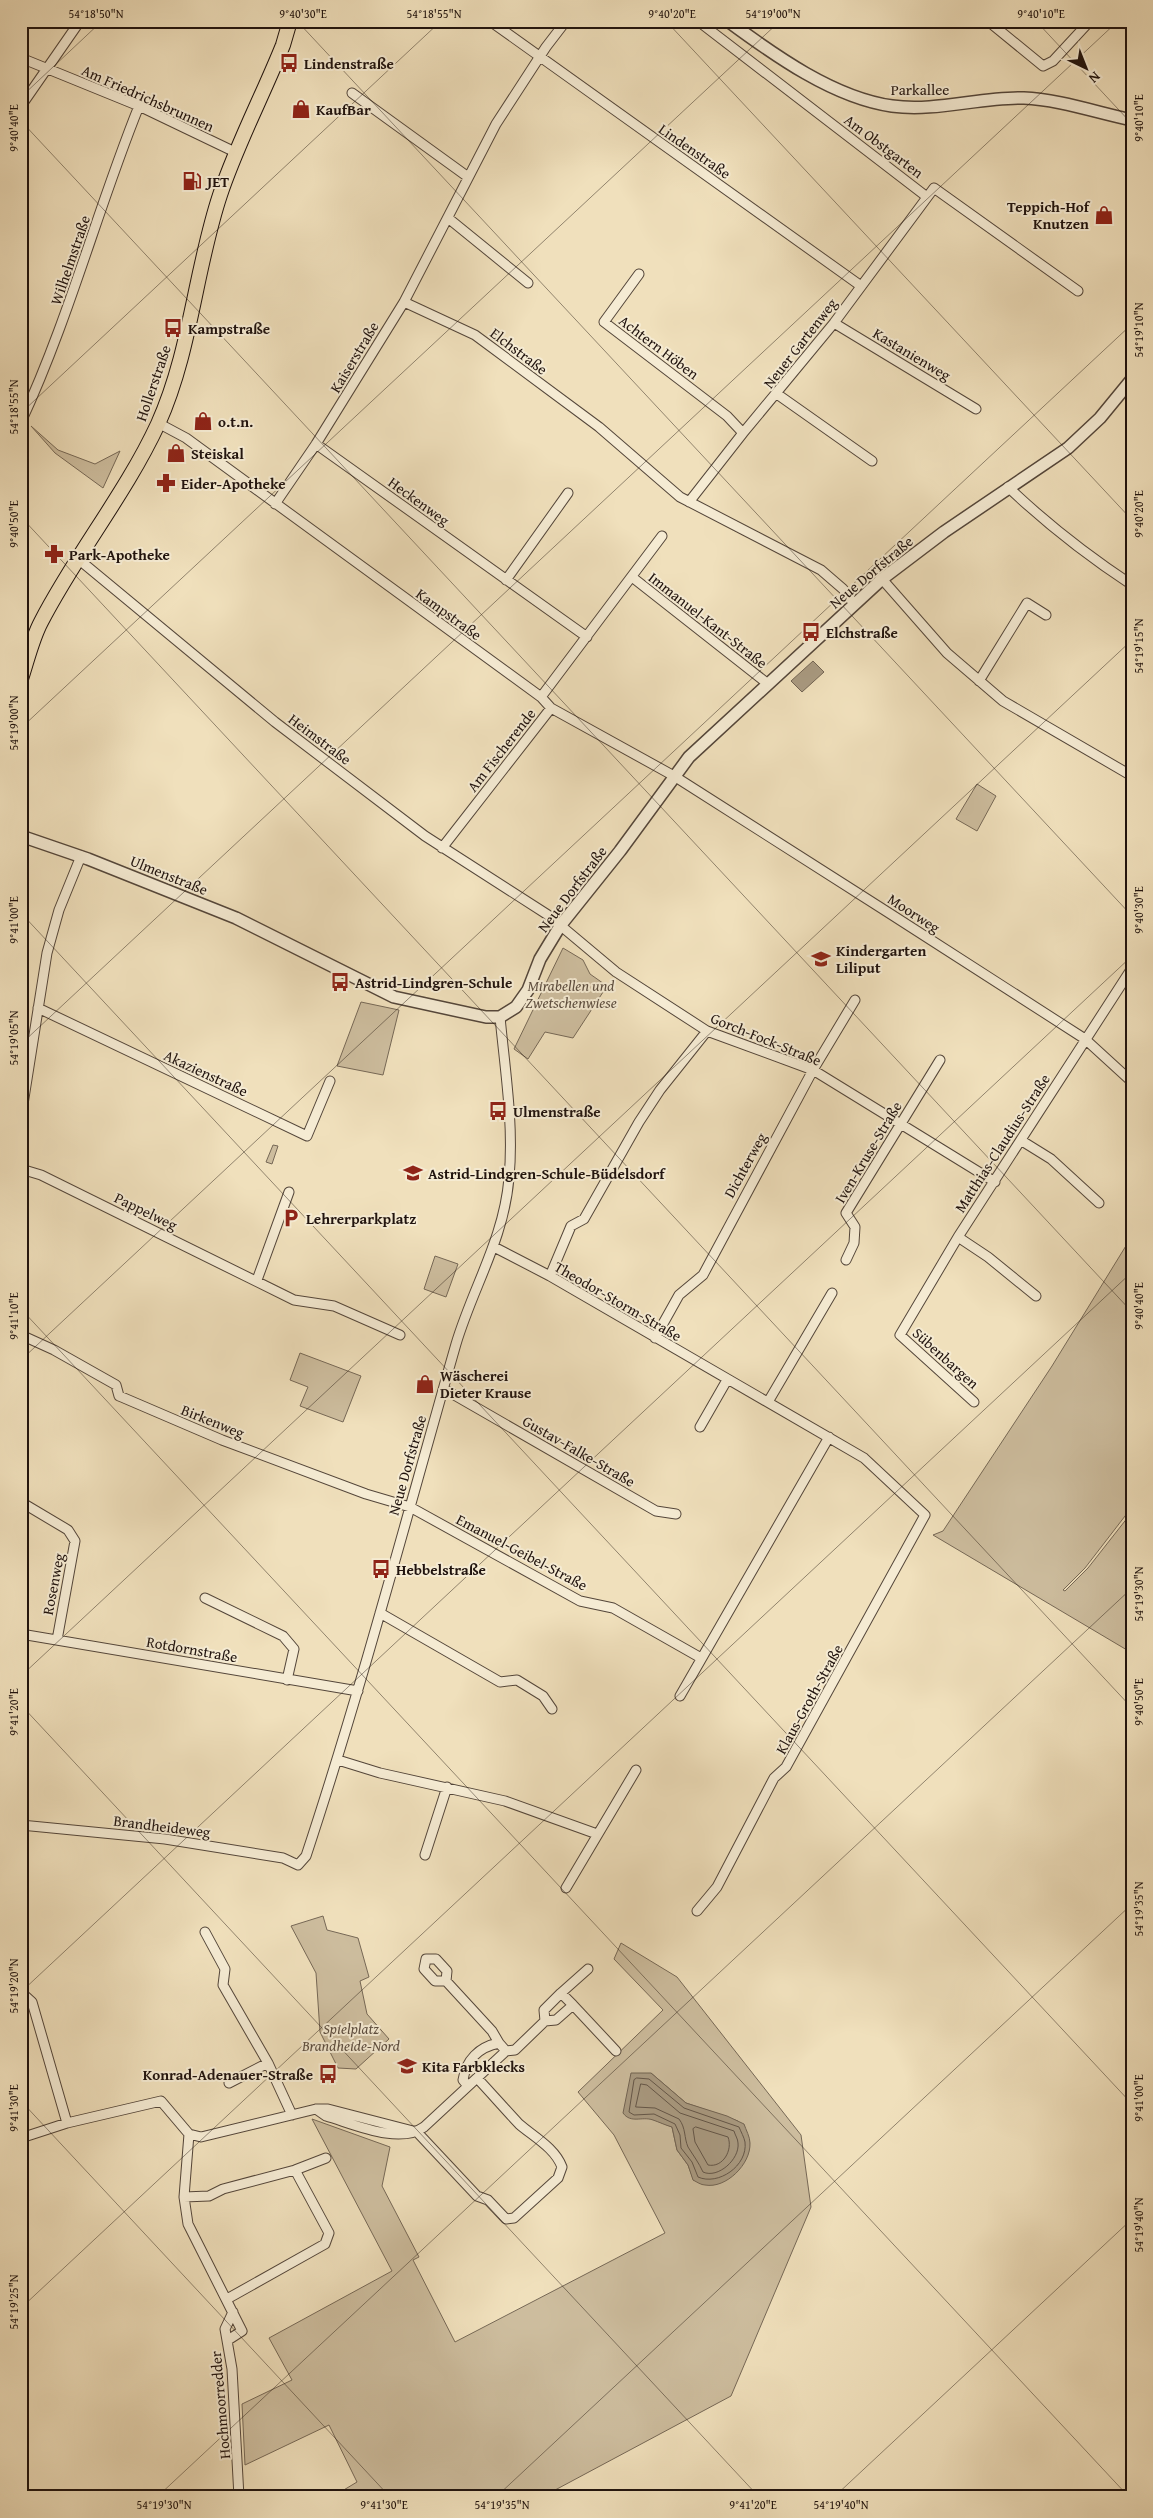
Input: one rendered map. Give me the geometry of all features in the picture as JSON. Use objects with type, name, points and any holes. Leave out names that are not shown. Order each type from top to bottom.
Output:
[{"type":"main road","name":"Hollerstraße","points":[[21,679],[40,624],[77,558],[120,490],[158,424],[178,366],[203,254],[220,194],[280,54],[290,21]]},
{"type":"street","points":[[21,106],[80,21]]},
{"type":"street","name":"Lindenstraße","points":[[490,21],[861,286]]},
{"type":"street","name":"Kaiserstraße","points":[[276,504],[316,444],[404,302],[496,124],[566,21]]},
{"type":"street","name":"Am Obstgarten","points":[[698,21],[927,197],[934,188],[1078,291]]},
{"type":"street","name":"Parkallee","points":[[728,21],[771,53],[836,88],[891,106],[941,106],[981,100],[1025,98],[1132,120]]},
{"type":"street","points":[[988,21],[1043,66],[1052,61],[1090,21]]},
{"type":"street","name":"Am Friedrichsbrunnen","points":[[21,58],[139,106],[237,153]]},
{"type":"street","points":[[352,93],[468,177]]},
{"type":"street","name":"Wilhelmstraße","points":[[21,422],[41,378],[74,292],[125,139],[139,106]]},
{"type":"street","name":"Neuer Gartenweg","points":[[689,502],[834,323],[927,197]]},
{"type":"street","points":[[448,218],[528,283]]},
{"type":"street","name":"Achtern Höben","points":[[639,274],[604,322],[727,416],[743,433]]},
{"type":"street","name":"Elchstraße","points":[[404,302],[475,335],[599,428],[680,497],[822,570],[843,589],[854,604]]},
{"type":"street","name":"Kastanienweg","points":[[834,323],[976,409]]},
{"type":"street","name":"Neue Dorfstraße","points":[[298,1865],[306,1856],[338,1760],[467,1308],[502,1226],[510,1178],[510,1124],[500,1017],[516,1007],[528,990],[540,959],[560,926],[620,851],[689,757],[882,579],[1008,487],[1068,448],[1100,418],[1132,379]]},
{"type":"street","points":[[776,394],[872,461]]},
{"type":"street","name":"Kampstraße","points":[[158,424],[186,438],[542,697],[551,708]]},
{"type":"street","name":"Heckenweg","points":[[316,444],[587,637]]},
{"type":"street","points":[[1008,487],[1050,527],[1132,585]]},
{"type":"street","points":[[506,580],[568,493]]},
{"type":"street","points":[[542,697],[662,536]]},
{"type":"street","name":"Heimstraße","points":[[77,558],[275,722],[442,848],[548,915],[560,926]]},
{"type":"street","name":"Immanuel-Kant-Straße","points":[[632,577],[768,684]]},
{"type":"street","points":[[882,579],[947,653],[1003,701],[1132,776]]},
{"type":"street","points":[[979,681],[1027,603],[1046,615]]},
{"type":"street","name":"Am Fischerende","points":[[442,848],[551,708],[674,776]]},
{"type":"street","name":"Moorweg","points":[[674,776],[1085,1039],[1132,1082]]},
{"type":"street","name":"Ulmenstraße","points":[[21,836],[81,856],[236,918],[394,997],[486,1017],[500,1017]]},
{"type":"street","points":[[21,1118],[47,953],[59,910],[81,856]]},
{"type":"street","name":"Gorch-Fock-Straße","points":[[560,926],[616,972],[707,1031],[812,1070],[995,1182]]},
{"type":"street","name":"Matthias-Claudius-Straße","points":[[900,1335],[958,1237],[1022,1141],[1085,1039],[1132,968]]},
{"type":"street","name":"Dichterweg","points":[[655,1338],[679,1295],[703,1275],[812,1070],[855,1000]]},
{"type":"street","name":"Akazienstraße","points":[[38,1008],[307,1136],[330,1081]]},
{"type":"street","points":[[550,1276],[571,1226],[584,1219],[649,1106],[707,1031]]},
{"type":"street","name":"Iven-Kruse-Straße","points":[[846,1260],[854,1243],[856,1227],[846,1213],[940,1060]]},
{"type":"street","points":[[1022,1141],[1051,1159],[1099,1203]]},
{"type":"street","name":"Pappelweg","points":[[21,1169],[42,1175],[294,1300],[334,1306],[400,1335]]},
{"type":"street","points":[[257,1280],[289,1192]]},
{"type":"street","points":[[958,1237],[988,1257],[1036,1296]]},
{"type":"street","name":"Theodor-Storm-Straße","points":[[494,1248],[550,1276],[864,1458],[922,1510],[925,1515],[923,1521]]},
{"type":"street","points":[[768,1402],[832,1293]]},
{"type":"street","name":"Birkenweg","points":[[21,1334],[54,1350],[116,1385],[119,1396],[222,1440],[366,1494],[410,1507]]},
{"type":"street","name":"Sübenbargen","points":[[900,1335],[974,1402]]},
{"type":"street","points":[[700,1427],[727,1380]]},
{"type":"street","name":"Gustav-Falke-Straße","points":[[444,1389],[656,1511],[676,1514]]},
{"type":"street","points":[[680,1696],[829,1437]]},
{"type":"street","name":"Rosenweg","points":[[21,1502],[68,1530],[75,1541],[57,1640]]},
{"type":"street","name":"Emanuel-Geibel-Straße","points":[[410,1507],[580,1601],[613,1608],[701,1658]]},
{"type":"street","name":"Klaus-Groth-Straße","points":[[696,1911],[717,1887],[774,1778],[786,1767],[923,1521]]},
{"type":"street","points":[[205,1598],[283,1636],[294,1649],[287,1680]]},
{"type":"street","points":[[380,1613],[500,1682],[517,1680],[543,1696],[552,1709]]},
{"type":"street","name":"Rotdornstraße","points":[[21,1634],[358,1691]]},
{"type":"street","points":[[338,1760],[380,1773],[447,1787],[597,1834]]},
{"type":"street","points":[[566,1888],[636,1770]]},
{"type":"street","points":[[425,1855],[447,1787]]},
{"type":"street","name":"Brandheideweg","points":[[21,1825],[165,1839],[283,1858],[298,1865]]},
{"type":"street","points":[[205,1932],[225,1969],[224,1986],[268,2063],[292,2115]]},
{"type":"street","points":[[545,2021],[544,2010],[561,1992],[588,1969]]},
{"type":"street","points":[[446,1981],[492,2031],[506,2051]]},
{"type":"street","points":[[21,1992],[32,2002],[35,2010],[67,2123]]},
{"type":"street","points":[[561,1992],[616,2052]]},
{"type":"street","points":[[417,2132],[506,2051],[515,2050],[545,2021],[556,2020],[573,2005]]},
{"type":"street","points":[[468,2086],[462,2080],[472,2058],[487,2045],[499,2043]]},
{"type":"street","points":[[228,2083],[268,2063]]},
{"type":"street","points":[[21,2138],[67,2123],[162,2101],[189,2134],[201,2137],[316,2109],[328,2109],[417,2132],[477,2196],[488,2200],[506,2220],[514,2218],[558,2178],[562,2168],[560,2161],[539,2139],[518,2123],[477,2078]]},
{"type":"street","points":[[189,2134],[184,2197],[188,2224],[242,2331],[228,2340]]},
{"type":"street","points":[[184,2197],[209,2196],[224,2189],[295,2170],[326,2158]]},
{"type":"street","points":[[227,2299],[325,2244],[329,2233],[295,2170]]},
{"type":"street","name":"Hochmoorredder","points":[[233,2312],[226,2329],[238,2457],[239,2497]]},
{"type":"green space","points":[[31,426],[58,450],[95,464],[120,451],[103,488],[55,453]]},
{"type":"green space","points":[[977,784],[996,796],[977,831],[956,819]]},
{"type":"green space","name":"Mirabellen und Zwetschenwiese","points":[[563,948],[583,960],[590,974],[607,986],[573,1038],[545,1032],[528,1059],[514,1049]]},
{"type":"green space","points":[[361,1002],[399,1010],[383,1075],[337,1066]]},
{"type":"green space","points":[[273,1145],[278,1146],[272,1164],[266,1162]]},
{"type":"green space","points":[[1132,1236],[1132,1507],[1085,1568],[1063,1590],[1065,1591],[1088,1568],[1132,1512],[1132,1653],[933,1535],[943,1531],[1052,1366]]},
{"type":"green space","points":[[435,1256],[458,1264],[446,1297],[424,1289]]},
{"type":"green space","points":[[300,1353],[361,1376],[343,1422],[300,1406],[308,1387],[290,1380]]},
{"type":"green space","name":"Spielplatz Brandheide-Nord","points":[[323,1916],[327,1930],[358,1938],[369,1977],[360,1981],[367,2014],[389,2039],[356,2069],[338,2068],[320,2032],[316,1973],[291,1926]]},
{"type":"green space","points":[[621,1943],[677,1977],[801,2135],[811,2207],[731,2396],[542,2497],[332,2497],[357,2482],[329,2425],[245,2465],[242,2404],[292,2380],[269,2338],[392,2271],[312,2119],[390,2147],[382,2186],[419,2257],[413,2260],[455,2342],[665,2233],[614,2135],[578,2092],[663,2010],[614,1959]],"holes":[[[651,2073],[686,2103],[738,2121],[694,2181],[688,2165],[677,2150],[672,2127],[652,2119]]]},
{"type":"water","points":[[813,661],[824,672],[802,692],[791,681]]},
{"type":"water","points":[[631,2073],[651,2073],[686,2103],[727,2116],[744,2124],[750,2141],[749,2151],[742,2167],[729,2179],[721,2183],[704,2185],[693,2180],[688,2165],[677,2150],[672,2127],[649,2119],[633,2119],[623,2113]]},
{"type":"place","name":"Lindenstraße","points":[[289,63]]},
{"type":"place","name":"KaufBar","points":[[301,109]]},
{"type":"place","name":"JET","points":[[192,181]]},
{"type":"place","name":"Teppich-Hof Knutzen","points":[[1104,215]]},
{"type":"place","name":"Kampstraße","points":[[173,328]]},
{"type":"place","name":"o.t.n.","points":[[203,421]]},
{"type":"place","name":"Steiskal","points":[[176,453]]},
{"type":"place","name":"Eider-Apotheke","points":[[166,483]]},
{"type":"place","name":"Park-Apotheke","points":[[54,554]]},
{"type":"place","name":"Elchstraße","points":[[811,632]]},
{"type":"place","name":"Kindergarten Liliput","points":[[821,959]]},
{"type":"place","name":"Astrid-Lindgren-Schule","points":[[340,982]]},
{"type":"place","name":"Ulmenstraße","points":[[498,1111]]},
{"type":"place","name":"Astrid-Lindgren-Schule-Büdelsdorf","points":[[413,1173]]},
{"type":"place","name":"Lehrerparkplatz","points":[[291,1218]]},
{"type":"place","name":"Wäscherei Dieter Krause","points":[[425,1384]]},
{"type":"place","name":"Hebbelstraße","points":[[381,1569]]},
{"type":"place","name":"Kita Farbklecks","points":[[407,2066]]},
{"type":"place","name":"Konrad-Adenauer-Straße","points":[[328,2074]]}]
